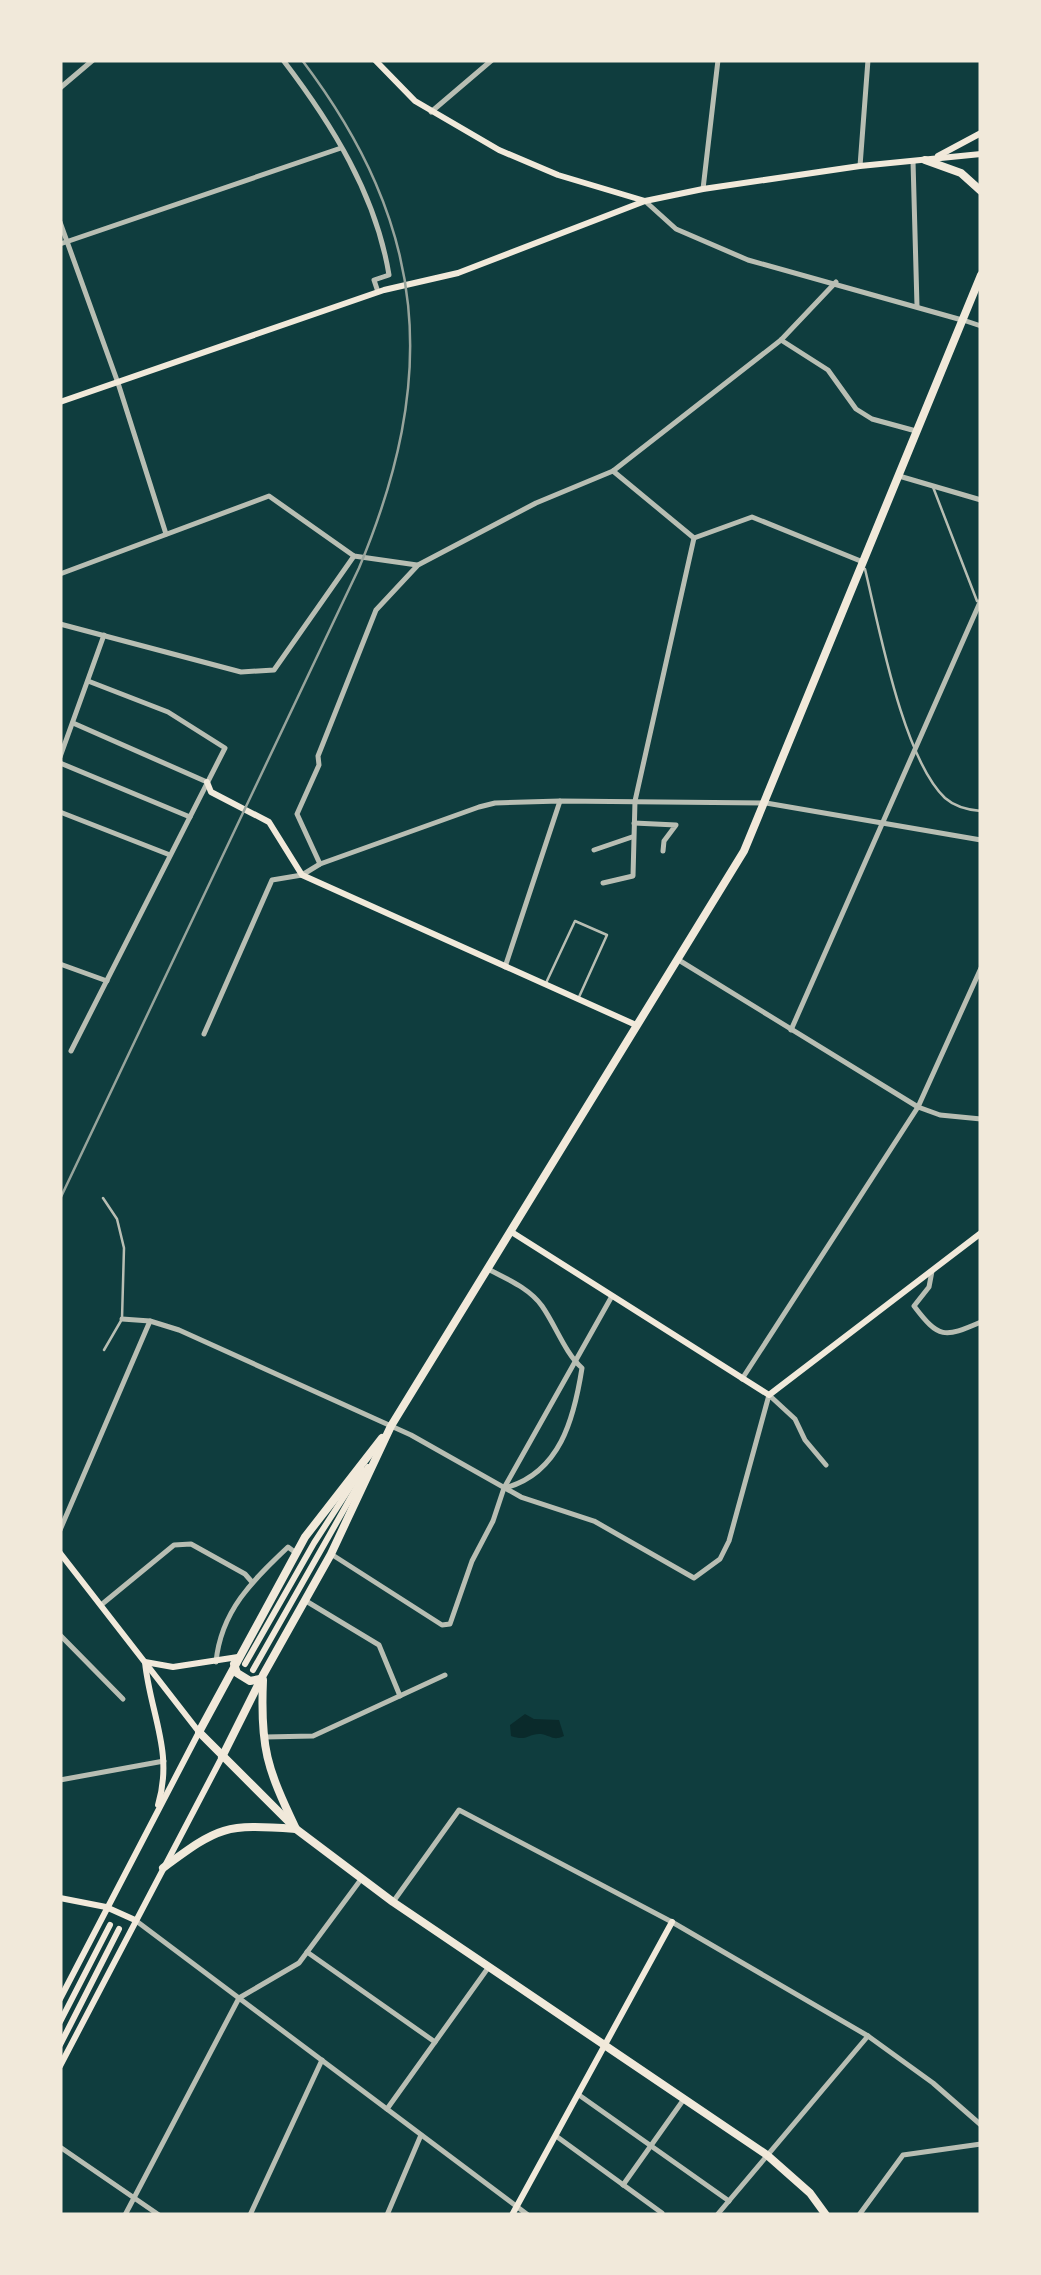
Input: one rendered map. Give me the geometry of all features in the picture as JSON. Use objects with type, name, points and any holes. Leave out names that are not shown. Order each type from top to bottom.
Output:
[{"type":"main road","points":[[374,60],[398,87],[431,112],[526,162],[646,201]]},
{"type":"main road","points":[[930,159],[981,132]]},
{"type":"main road","points":[[60,402],[378,292],[458,274],[646,201],[703,188],[981,154]]},
{"type":"main road","points":[[930,159],[961,173],[981,191]]},
{"type":"main road","points":[[262,1677],[250,1681],[237,1673],[239,1662],[390,1426],[734,868],[766,803],[981,275]]},
{"type":"main road","points":[[207,782],[211,792],[269,822],[302,875],[636,1026]]},
{"type":"main road","points":[[509,1230],[768,1395],[981,1233]]},
{"type":"main road","points":[[60,1999],[296,1552],[390,1426]]},
{"type":"main road","points":[[60,2066],[262,1677],[331,1554],[390,1426]]},
{"type":"main road","points":[[253,1670],[390,1426]]},
{"type":"main road","points":[[60,1553],[200,1732],[296,1829],[488,1968],[766,2155],[810,2193],[826,2215]]},
{"type":"main road","points":[[146,1662],[173,1667],[239,1662]]},
{"type":"main road","points":[[146,1662],[148,1685],[160,1722],[166,1779],[153,1820]]},
{"type":"main road","points":[[262,1677],[262,1736],[269,1770],[296,1829]]},
{"type":"main road","points":[[162,1868],[204,1838],[229,1827],[296,1829]]},
{"type":"main road","points":[[60,1898],[106,1907],[135,1920]]},
{"type":"main road","points":[[512,2215],[672,1922]]},
{"type":"main road","points":[[60,2022],[110,1924]]},
{"type":"main road","points":[[60,2045],[119,1929]]},
{"type":"street","points":[[60,88],[90,60]]},
{"type":"street","points":[[284,60],[330,126],[372,208],[388,275],[374,280],[378,292]]},
{"type":"street","points":[[431,112],[492,60]]},
{"type":"street","points":[[703,188],[718,60]]},
{"type":"street","points":[[860,166],[868,60]]},
{"type":"street","points":[[64,243],[341,148]]},
{"type":"street","points":[[912,161],[917,306]]},
{"type":"street","points":[[646,201],[676,229],[748,260],[981,326]]},
{"type":"street","points":[[60,222],[166,534]]},
{"type":"street","points":[[320,864],[297,814],[376,610],[418,565],[536,503],[613,471],[781,340],[836,282]]},
{"type":"street","points":[[781,340],[828,370],[856,409],[872,419],[916,431]]},
{"type":"street","points":[[613,471],[694,538]]},
{"type":"street","points":[[899,476],[981,500]]},
{"type":"street","points":[[60,574],[268,496],[354,556],[418,565]]},
{"type":"street","points":[[694,538],[752,517],[863,563]]},
{"type":"street","points":[[603,883],[633,876],[635,801],[694,538]]},
{"type":"street","points":[[60,624],[241,672],[274,670],[354,556]]},
{"type":"street","points":[[791,1030],[980,604]]},
{"type":"street","points":[[104,636],[60,760],[190,817]]},
{"type":"street","points":[[71,1051],[225,748],[168,712],[88,681]]},
{"type":"street","points":[[72,723],[207,782]]},
{"type":"street","points":[[504,967],[560,801]]},
{"type":"street","points":[[204,1034],[272,880],[302,875],[320,864],[479,807],[560,801],[766,803],[981,840]]},
{"type":"street","points":[[60,812],[170,856]]},
{"type":"street","points":[[634,823],[676,825],[664,841],[663,851]]},
{"type":"street","points":[[594,850],[632,836]]},
{"type":"street","points":[[677,959],[918,1107],[940,1116],[981,1119]]},
{"type":"street","points":[[60,964],[106,981]]},
{"type":"street","points":[[742,1379],[918,1107],[981,968]]},
{"type":"street","points":[[486,1268],[524,1288],[540,1303],[573,1360],[582,1368],[564,1442],[556,1455],[520,1484],[504,1488]]},
{"type":"street","points":[[932,1269],[929,1287],[914,1306],[932,1329],[952,1335],[981,1322]]},
{"type":"street","points":[[331,1554],[442,1625],[450,1624],[472,1560],[493,1521],[504,1488],[573,1360],[613,1296]]},
{"type":"street","points":[[122,1319],[180,1330],[411,1435],[504,1488],[594,1521],[694,1578],[720,1559],[729,1541],[768,1395],[795,1419],[826,1464]]},
{"type":"street","points":[[60,1530],[150,1322]]},
{"type":"street","points":[[101,1605],[174,1545],[191,1544],[245,1574],[252,1582]]},
{"type":"street","points":[[216,1662],[228,1612],[252,1582],[288,1548],[296,1552]]},
{"type":"street","points":[[306,1601],[379,1644],[400,1696]]},
{"type":"street","points":[[60,1635],[123,1699]]},
{"type":"street","points":[[262,1736],[313,1736],[445,1675]]},
{"type":"street","points":[[60,1780],[164,1761]]},
{"type":"street","points":[[393,1902],[459,1810],[672,1922],[868,2036],[933,2083],[981,2125]]},
{"type":"street","points":[[125,2215],[239,1998],[299,1963],[362,1878]]},
{"type":"street","points":[[135,1920],[528,2215]]},
{"type":"street","points":[[307,1952],[435,2042]]},
{"type":"street","points":[[387,2109],[488,1968]]},
{"type":"street","points":[[717,2215],[868,2036]]},
{"type":"street","points":[[250,2215],[322,2060]]},
{"type":"street","points":[[579,2095],[729,2201]]},
{"type":"street","points":[[624,2185],[684,2099]]},
{"type":"street","points":[[387,2215],[421,2135]]},
{"type":"street","points":[[556,2136],[662,2213]]},
{"type":"street","points":[[860,2215],[903,2154],[981,2144]]},
{"type":"street","points":[[60,2147],[159,2215]]},
{"type":"lane","points":[[932,486],[980,604]]},
{"type":"lane","points":[[863,563],[914,752],[946,799],[958,806],[981,810]]},
{"type":"lane","points":[[544,985],[575,921],[608,935],[578,998]]},
{"type":"lane","points":[[103,1198],[117,1219],[124,1248],[122,1319],[104,1350]]},
{"type":"water","points":[[525,1714],[534,1719],[559,1720],[564,1736],[511,1736],[510,1725]]},
{"type":"railway","points":[[60,1199],[359,568],[385,498],[402,432],[410,368],[408,305],[397,244],[376,183],[344,122],[302,60]]}]
